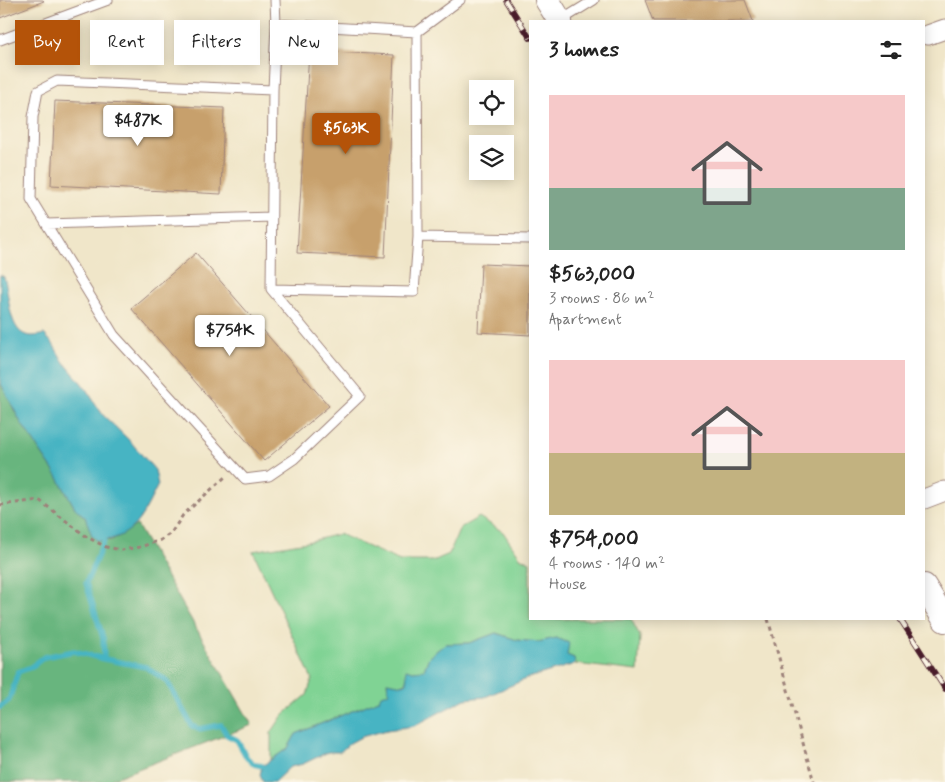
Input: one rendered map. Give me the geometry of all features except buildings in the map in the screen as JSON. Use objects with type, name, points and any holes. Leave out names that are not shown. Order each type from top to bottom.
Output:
[{"type":"street","points":[[547,0],[559,20]]},
{"type":"street","points":[[925,499],[945,491]]},
{"type":"street","points":[[925,588],[945,620]]},
{"type":"lane","points":[[0,40],[108,0]]},
{"type":"lane","points":[[275,0],[276,20]]},
{"type":"lane","points":[[338,28],[417,32],[460,0]]},
{"type":"lane","points":[[562,20],[594,0]]},
{"type":"lane","points":[[271,289],[414,292],[418,237],[417,32]]},
{"type":"lane","points":[[273,90],[57,81],[38,91],[33,117],[31,199],[114,335],[246,479],[270,476],[294,459],[360,396],[271,289],[274,65]]},
{"type":"lane","points":[[46,224],[271,217]]},
{"type":"lane","points":[[418,237],[529,239]]},
{"type":"path","points":[[0,505],[39,500],[87,537],[106,547],[122,550],[140,548],[161,540],[171,533],[183,515],[235,468]]},
{"type":"path","points":[[768,620],[814,782]]},
{"type":"green space","points":[[0,382],[21,423],[57,476],[75,508],[85,517],[93,536],[98,541],[112,540],[137,525],[252,725],[112,779],[113,782],[0,782]]},
{"type":"green space","points":[[479,517],[503,532],[520,557],[529,562],[529,620],[632,620],[640,636],[638,671],[575,664],[574,658],[567,655],[556,638],[538,642],[517,640],[496,633],[469,643],[445,644],[429,657],[424,670],[413,671],[406,683],[387,682],[389,694],[379,700],[296,734],[288,748],[271,760],[271,733],[283,715],[307,695],[312,679],[253,551],[307,542],[339,534],[400,561],[433,561],[449,554],[460,528]]},
{"type":"water","points":[[0,275],[4,277],[11,313],[18,329],[24,334],[32,336],[44,334],[84,386],[103,415],[129,440],[155,470],[158,485],[148,506],[136,523],[121,535],[98,541],[92,536],[85,517],[75,508],[57,476],[21,423],[0,382]]},
{"type":"water","points":[[496,633],[517,640],[538,642],[556,638],[569,643],[567,655],[574,658],[575,664],[528,678],[485,697],[465,699],[414,726],[387,730],[361,737],[350,743],[340,752],[328,752],[303,764],[290,767],[274,782],[263,782],[260,775],[262,766],[288,748],[296,734],[379,700],[381,695],[389,693],[387,682],[403,685],[407,683],[406,669],[413,671],[424,670],[429,657],[445,644],[469,643]]},
{"type":"waterway","points":[[104,541],[86,583],[103,638],[104,659]]},
{"type":"waterway","points":[[0,707],[9,700],[18,672],[31,667],[44,657],[74,651],[146,667],[167,681],[192,726],[199,729],[221,725],[227,735],[237,740],[247,758],[254,764],[262,766]]},
{"type":"railway","points":[[506,0],[529,36]]},
{"type":"railway","points":[[901,620],[945,689]]}]
